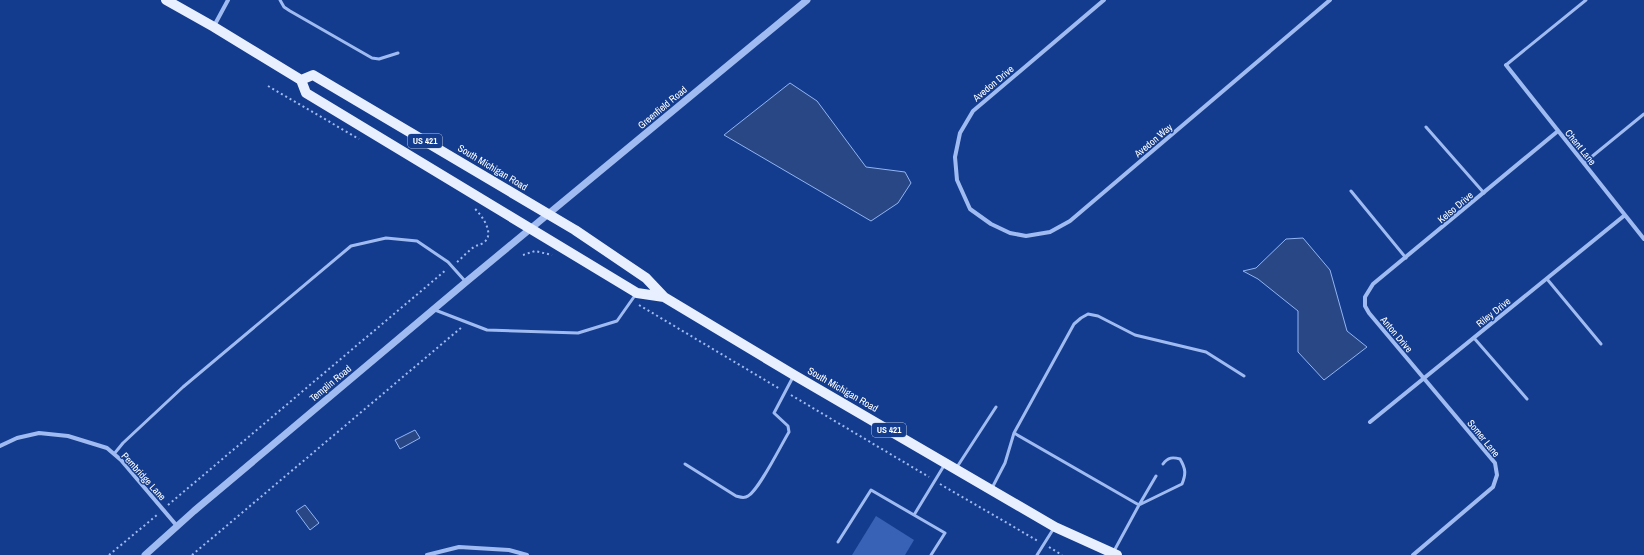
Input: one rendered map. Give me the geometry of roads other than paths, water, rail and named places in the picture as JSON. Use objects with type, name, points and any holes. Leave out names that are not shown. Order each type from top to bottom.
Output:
[{"type":"main road","name":"South Michigan Road","points":[[166,0],[214,27],[301,80],[306,93],[530,229],[634,297],[664,297]]},
{"type":"main road","name":"South Michigan Road","points":[[301,80],[313,75],[549,214],[646,278],[664,297],[794,375],[1055,527],[1115,554]]},
{"type":"street","points":[[214,27],[228,0]]},
{"type":"street","name":"Greenfield Road","points":[[530,229],[807,0]]},
{"type":"street","name":"Avedon Drive","points":[[970,209],[957,180],[955,157],[960,133],[973,111],[1104,0]]},
{"type":"street","name":"Avedon Way","points":[[970,209],[991,224],[1010,233],[1026,236],[1050,232],[1070,221],[1330,0]]},
{"type":"street","name":"Chant Lane","points":[[1506,65],[1644,239]]},
{"type":"street","name":"Kelso Drive","points":[[1365,297],[1373,284],[1558,131]]},
{"type":"street","name":"Riley Drive","points":[[1370,422],[1625,215]]},
{"type":"street","name":"Templin Road","points":[[146,555],[178,526],[530,229]]},
{"type":"street","name":"Anton Drive","points":[[1365,297],[1365,306],[1369,313],[1424,379]]},
{"type":"street","name":"Somer Lane","points":[[1413,555],[1493,487],[1497,475],[1495,463],[1424,379]]},
{"type":"street","name":"Pembridge Lane","points":[[0,446],[17,438],[39,433],[68,436],[107,448],[178,526]]},
{"type":"street","points":[[427,555],[458,547],[509,550],[527,555]]},
{"type":"lane","points":[[280,0],[284,8],[372,58],[380,60],[398,53]]},
{"type":"lane","points":[[1506,65],[1586,0]]},
{"type":"lane","points":[[1584,163],[1644,114]]},
{"type":"lane","points":[[1426,127],[1484,193]]},
{"type":"lane","points":[[1351,191],[1406,258]]},
{"type":"lane","points":[[114,454],[123,442],[184,387],[351,246],[386,238],[417,241],[448,262],[466,282]]},
{"type":"lane","points":[[1547,279],[1601,344]]},
{"type":"lane","points":[[433,310],[487,330],[578,333],[617,321],[634,297]]},
{"type":"lane","points":[[991,489],[1005,463],[1014,433],[1074,324],[1088,314],[1098,316],[1135,334],[1206,352],[1244,376]]},
{"type":"lane","points":[[1474,338],[1527,399]]},
{"type":"lane","points":[[685,464],[736,496],[742,498],[749,496],[756,488],[789,432],[788,426],[774,413],[794,375]]},
{"type":"lane","points":[[956,469],[996,407]]},
{"type":"lane","points":[[1014,433],[1139,505]]},
{"type":"lane","points":[[1139,505],[1182,484],[1186,475],[1180,459],[1173,457],[1166,460],[1163,464]]},
{"type":"lane","points":[[914,515],[946,463]]},
{"type":"lane","points":[[1115,554],[1139,505],[1156,476]]},
{"type":"lane","points":[[838,542],[872,490],[945,534],[931,555]]},
{"type":"lane","points":[[1037,555],[1055,527]]},
{"type":"water","points":[[790,83],[817,101],[866,167],[905,172],[911,183],[898,203],[871,221],[724,135]]},
{"type":"water","points":[[1303,238],[1330,270],[1347,331],[1367,347],[1324,380],[1298,352],[1298,311],[1258,279],[1243,271],[1256,268],[1286,239]]},
{"type":"water","points":[[415,430],[420,438],[400,449],[395,440]]},
{"type":"water","points":[[305,505],[319,523],[310,530],[296,511]]}]
